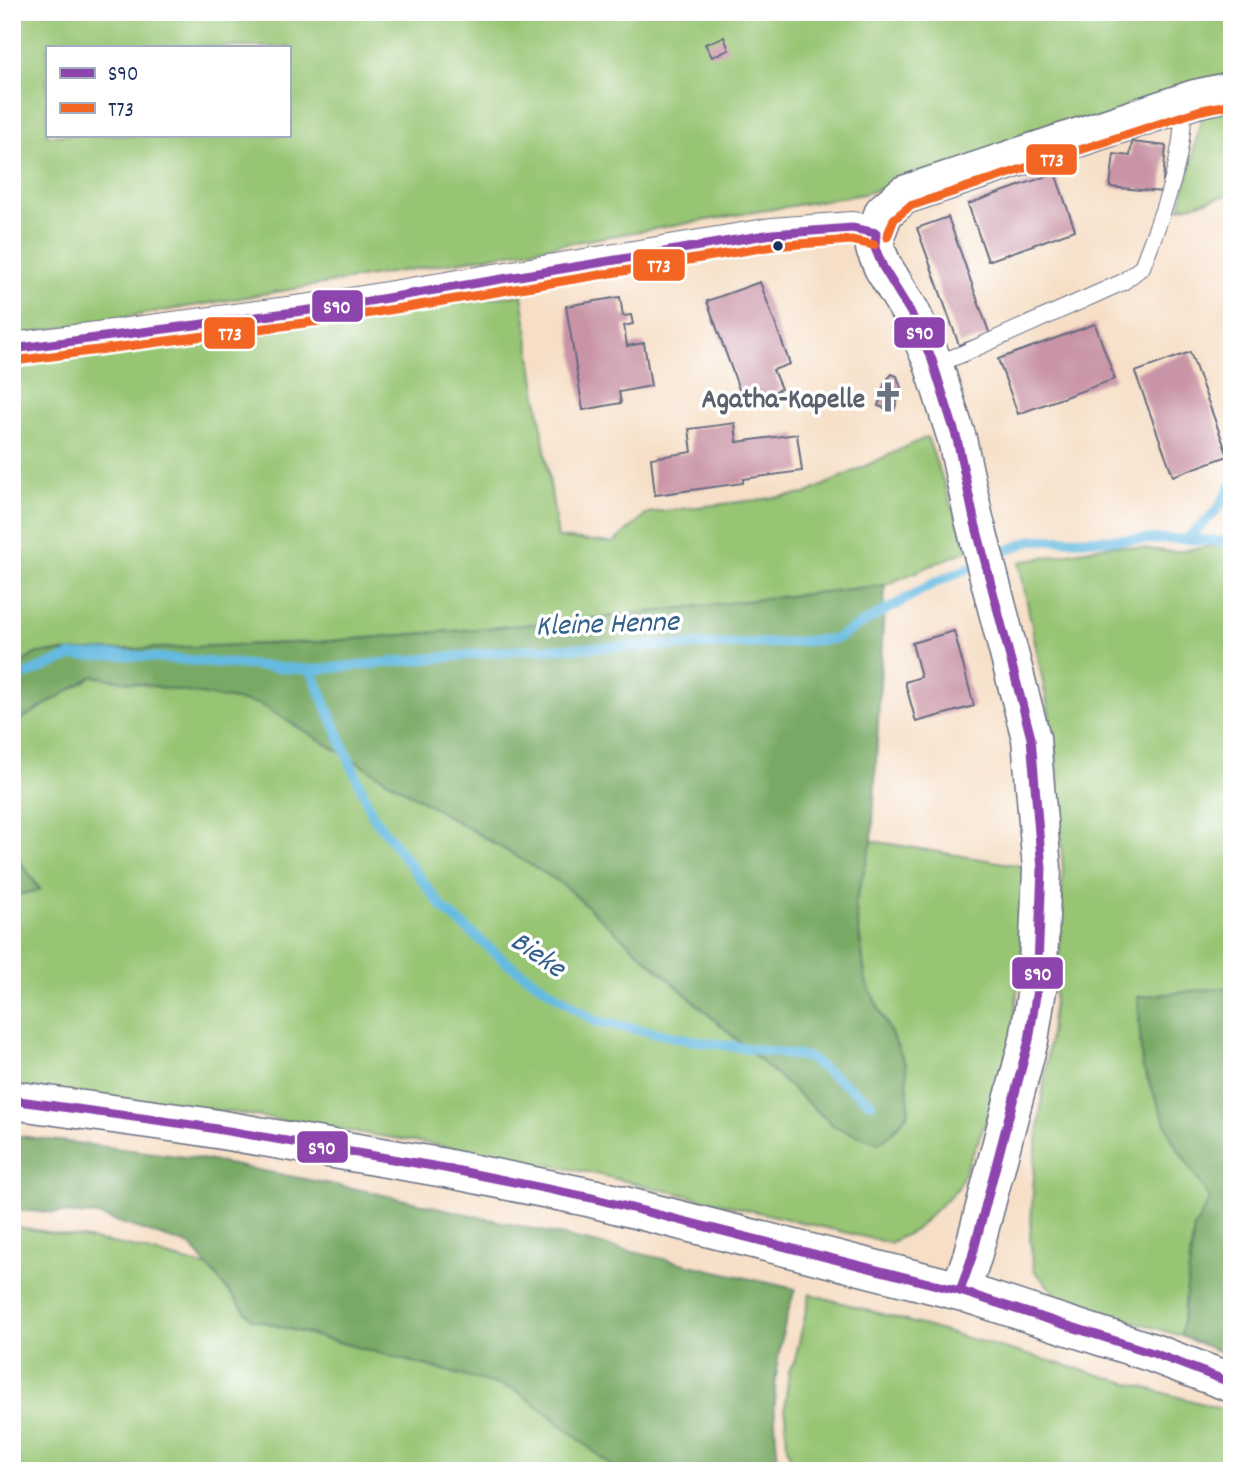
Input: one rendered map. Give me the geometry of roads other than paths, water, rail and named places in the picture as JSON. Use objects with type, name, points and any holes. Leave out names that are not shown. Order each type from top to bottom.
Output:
[{"type":"street","points":[[960,1292],[972,1257],[1029,1040],[1037,989],[1042,869],[1031,738],[974,519],[957,439],[934,365],[911,313],[875,248],[876,233],[884,212],[904,195],[1184,103],[1232,91]]},
{"type":"street","points":[[12,349],[332,307],[772,234],[852,228],[876,233]]},
{"type":"street","points":[[12,1100],[199,1126],[445,1168],[592,1198],[960,1292],[1153,1353],[1232,1383]]},
{"type":"lane","points":[[934,365],[1135,275],[1142,267],[1170,191],[1184,130],[1184,103]]},
{"type":"waterway","name":"Kleine Henne","points":[[992,557],[1032,540],[1187,539],[1217,510],[1232,485]]},
{"type":"waterway","name":"Kleine Henne","points":[[1187,539],[1232,542]]},
{"type":"waterway","name":"Kleine Henne","points":[[12,682],[71,656],[123,655],[311,670],[530,649],[779,643],[835,639],[934,583],[978,564]]},
{"type":"waterway","name":"Bieke","points":[[311,670],[373,816],[443,908],[506,962],[595,1021],[696,1041],[807,1057],[871,1103]]},
{"type":"place","name":"Agatha-Kapelle","points":[[888,397]]}]
